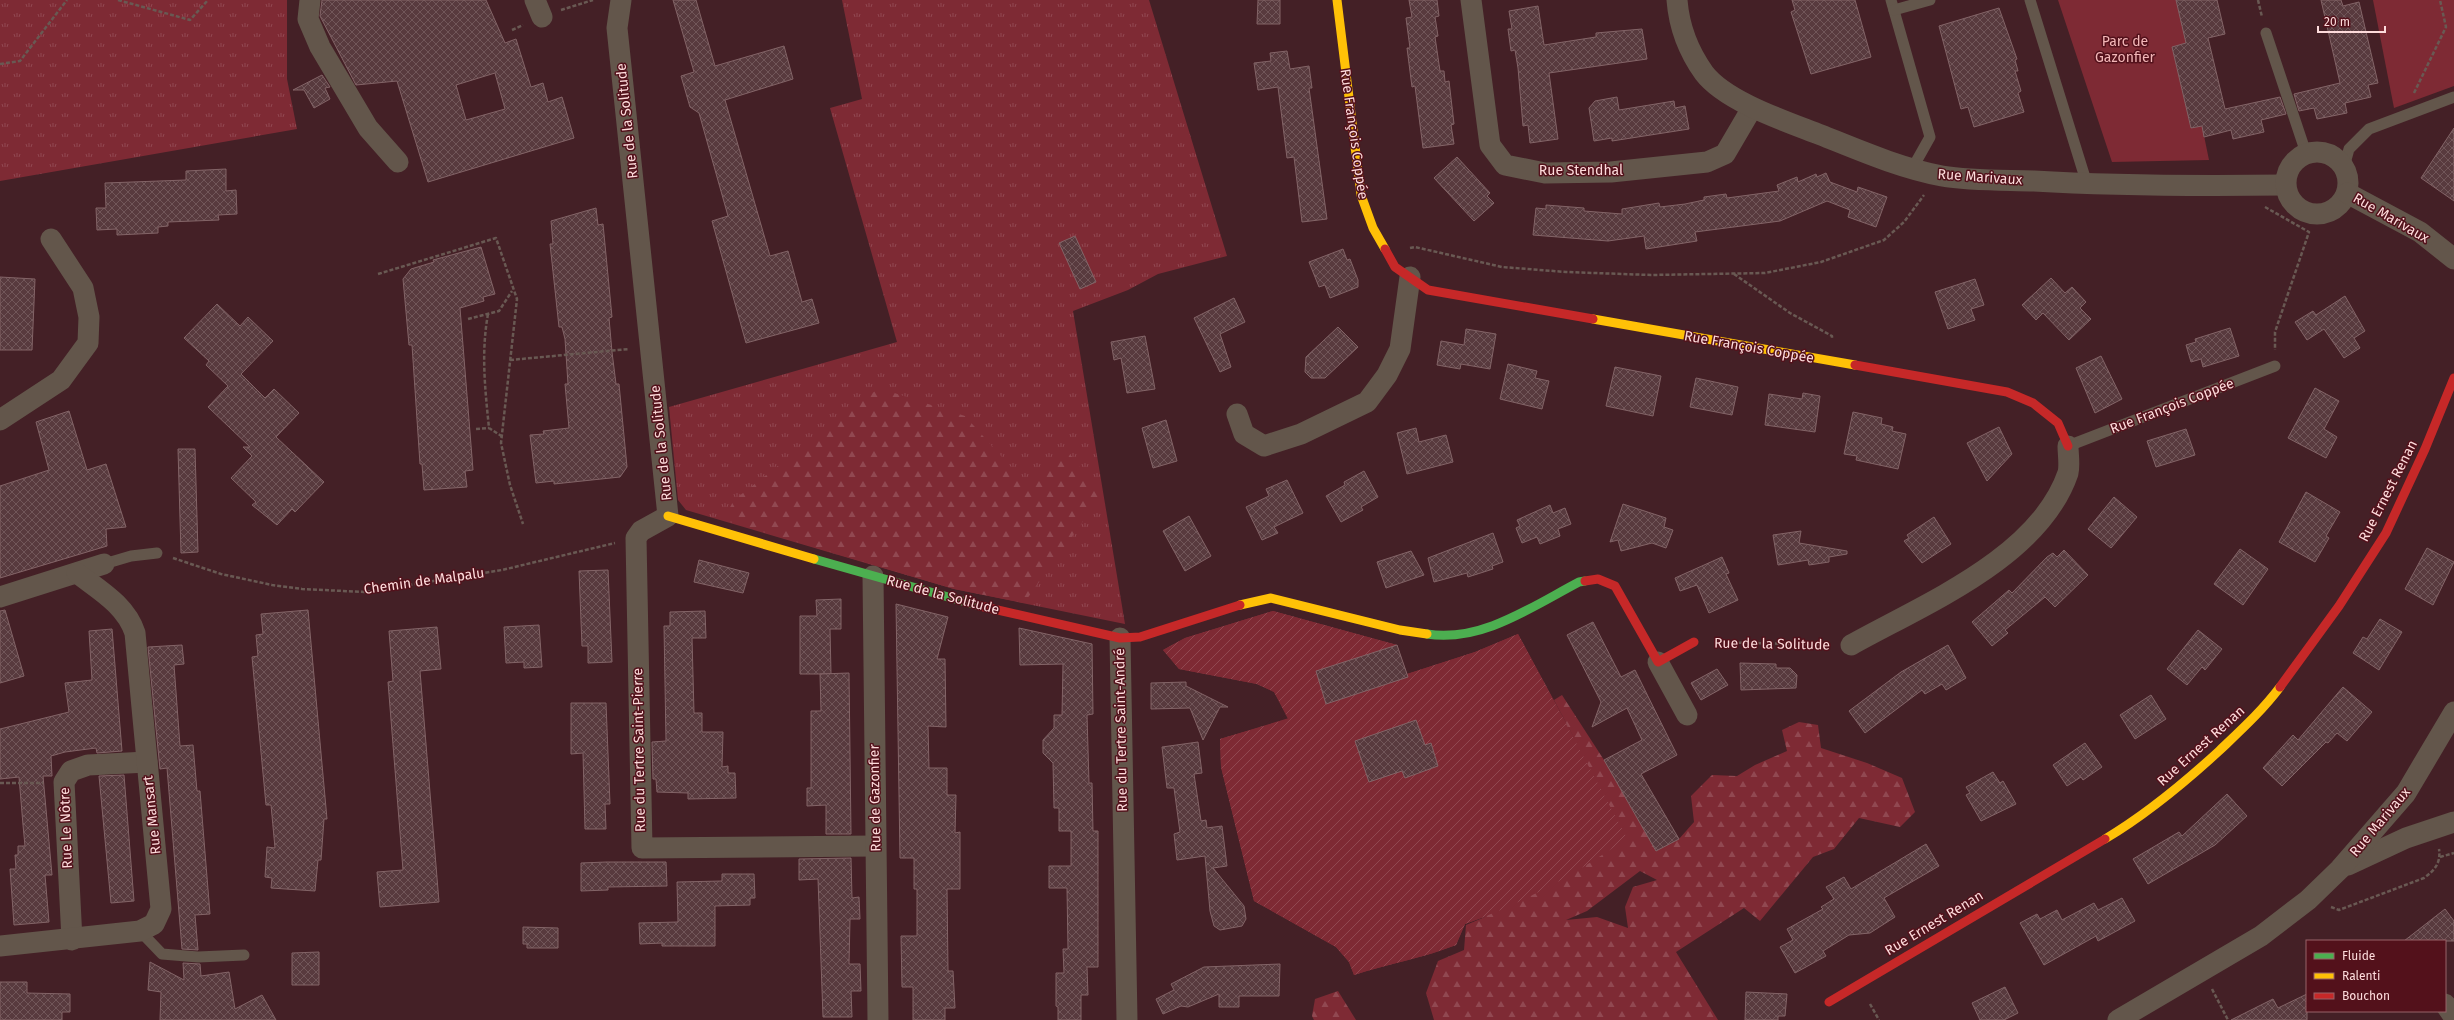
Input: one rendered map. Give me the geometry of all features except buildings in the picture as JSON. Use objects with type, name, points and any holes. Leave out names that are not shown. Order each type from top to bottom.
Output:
[{"type":"street","points":[[310,0],[308,19],[320,47],[368,128],[398,162]]},
{"type":"street","name":"Rue de la Solitude","points":[[621,0],[617,28],[668,516],[969,604],[1120,638]]},
{"type":"street","name":"Rue François Coppée","points":[[1337,0],[1361,195],[1373,228],[1395,267],[1428,290],[2007,392],[2033,403],[2058,422],[2068,446],[2068,472],[2053,505],[2026,536],[1986,570],[1850,645]]},
{"type":"street","name":"Rue Stendhal","points":[[1471,0],[1490,145],[1505,165],[1545,174],[1611,172],[1707,162],[1725,154],[1752,108]]},
{"type":"street","name":"Rue Marivaux","points":[[1677,0],[1678,13],[1688,46],[1705,74],[1714,82],[1752,108],[1882,159],[1912,169],[1943,176],[2087,184],[2174,187],[2275,185]]},
{"type":"street","points":[[2317,152],[2328,154],[2337,159],[2344,167],[2348,180],[2346,193],[2342,202],[2334,209],[2324,214],[2313,214],[2302,211],[2294,205],[2288,196],[2275,185],[2286,175],[2290,166],[2306,154],[2317,152]]},
{"type":"street","name":"Rue Marivaux","points":[[2346,193],[2420,232],[2454,259]]},
{"type":"street","points":[[0,420],[61,380],[88,343],[89,317],[83,288],[51,239]]},
{"type":"street","points":[[1237,414],[1244,434],[1264,446],[1301,434],[1367,402],[1387,375],[1400,349],[1410,277]]},
{"type":"street","name":"Rue Ernest Renan","points":[[1829,1002],[2130,824],[2178,788],[2264,709],[2338,606],[2386,533],[2425,449],[2454,378]]},
{"type":"street","points":[[636,538],[641,531],[668,516]]},
{"type":"street","name":"Rue du Tertre Saint-Pierre","points":[[636,538],[642,848],[876,846]]},
{"type":"street","points":[[0,597],[104,564]]},
{"type":"street","name":"Rue Mansart","points":[[0,946],[140,932],[154,924],[161,909],[135,633],[131,621],[124,610],[77,573]]},
{"type":"street","name":"Rue de Gazonfier","points":[[873,576],[878,1020]]},
{"type":"street","name":"Rue du Tertre Saint-André","points":[[1127,1020],[1120,638],[1140,637],[1247,603],[1271,598],[1297,603],[1400,630],[1445,637],[1493,626],[1579,582],[1598,579],[1615,586],[1687,715]]},
{"type":"street","points":[[1658,662],[1694,642]]},
{"type":"street","name":"Rue Marivaux","points":[[2340,869],[2406,793],[2454,712]]},
{"type":"street","name":"Rue Le Nôtre","points":[[72,940],[64,782],[71,771],[88,765],[147,762]]},
{"type":"street","points":[[2118,1020],[2261,936],[2308,900],[2340,869],[2406,838],[2454,822]]},
{"type":"street","points":[[2446,1005],[2454,1017]]},
{"type":"lane","points":[[1912,169],[1930,138],[1893,5],[1930,0]]},
{"type":"lane","points":[[2030,0],[2087,184]]},
{"type":"lane","points":[[2266,33],[2306,154]]},
{"type":"lane","points":[[2344,167],[2349,149],[2369,129],[2454,97]]},
{"type":"lane","name":"Rue François Coppée","points":[[2068,446],[2275,366]]},
{"type":"lane","points":[[104,564],[132,556],[157,553]]},
{"type":"lane","points":[[140,932],[162,954],[198,957],[244,955]]},
{"type":"path","points":[[0,64],[20,61],[68,0]]},
{"type":"path","points":[[118,0],[190,20],[208,0]]},
{"type":"path","points":[[2403,116],[2446,27],[2440,0]]},
{"type":"path","points":[[1388,254],[1415,247],[1510,268],[1651,275],[1765,273],[1821,262],[1884,240],[1904,222],[1917,202],[1943,176]]},
{"type":"path","points":[[2275,185],[2265,208],[2309,232],[2275,332],[2275,366]]},
{"type":"path","points":[[378,274],[496,238],[517,299],[502,443],[510,485],[523,524]]},
{"type":"path","points":[[1733,274],[1790,313],[1832,336],[1832,361]]},
{"type":"path","points":[[468,319],[499,311],[512,291]]},
{"type":"path","points":[[488,314],[483,339],[483,371],[489,428]]},
{"type":"path","points":[[510,360],[650,347]]},
{"type":"path","points":[[476,429],[489,428],[503,437]]},
{"type":"path","name":"Chemin de Malpalu","points":[[157,553],[221,574],[272,584],[302,589],[365,592],[502,570],[636,538]]},
{"type":"path","name":"Rue de la Solitude","points":[[1694,642],[1850,645]]},
{"type":"path","points":[[0,783],[64,782]]},
{"type":"path","points":[[2440,857],[2454,853]]},
{"type":"path","points":[[2203,971],[2228,1020]]},
{"type":"green space","points":[[0,0],[287,0],[287,79],[297,129],[0,181]]},
{"type":"green space","points":[[842,0],[1149,0],[1227,256],[1158,274],[1128,290],[1073,311],[1125,624],[954,589],[686,510],[678,500],[669,407],[897,342],[830,108],[862,99]]},
{"type":"green space","name":"Parc de Gazonfier","points":[[2058,0],[2176,0],[2186,43],[2172,47],[2191,128],[2202,126],[2209,160],[2112,162]]},
{"type":"green space","points":[[2373,0],[2454,0],[2454,86],[2394,108]]},
{"type":"green space","points":[[879,388],[965,416],[1026,484],[1065,448],[1102,495],[1024,603],[954,589],[723,520],[734,500]]},
{"type":"green space","points":[[1273,611],[1397,645],[1407,674],[1475,652],[1518,634],[1577,743],[1554,700],[1562,695],[1604,760],[1656,851],[1679,839],[1694,822],[1691,796],[1712,775],[1737,776],[1755,765],[1787,751],[1782,730],[1799,722],[1818,725],[1821,748],[1867,763],[1902,778],[1915,812],[1900,827],[1859,818],[1834,849],[1813,857],[1760,921],[1744,908],[1676,952],[1718,1020],[1434,1020],[1426,993],[1438,961],[1464,950],[1466,925],[1487,916],[1465,924],[1456,945],[1431,954],[1354,975],[1349,962],[1336,947],[1254,901],[1221,767],[1220,739],[1289,718],[1274,692],[1257,684],[1179,669],[1163,650],[1185,638]],"holes":[[[1640,871],[1657,880],[1633,887],[1625,907],[1628,928],[1597,917],[1566,920],[1587,911]]]},
{"type":"green space","points":[[1273,611],[1397,645],[1407,674],[1475,652],[1518,634],[1627,838],[1570,875],[1529,897],[1465,924],[1456,945],[1431,954],[1354,975],[1349,962],[1336,947],[1254,901],[1221,767],[1220,739],[1288,719],[1274,692],[1257,684],[1179,669],[1163,650],[1185,638]]},
{"type":"green space","points":[[1338,991],[1356,1020],[1314,1020],[1312,1016],[1315,999]]},
{"type":"traffic: fast","points":[[814,559],[980,606]]},
{"type":"traffic: fast","points":[[1427,634],[1447,635],[1467,633],[1487,628],[1525,611],[1579,582],[1585,581]]},
{"type":"traffic: slow","points":[[1337,0],[1361,195],[1373,228],[1385,249]]},
{"type":"traffic: slow","points":[[1593,319],[1855,365]]},
{"type":"traffic: slow","points":[[668,516],[814,559]]},
{"type":"traffic: slow","points":[[1240,605],[1271,598],[1400,630],[1427,634]]},
{"type":"traffic: slow","points":[[2105,839],[2150,809],[2192,775],[2251,720],[2280,687]]},
{"type":"traffic: jam","points":[[1385,249],[1395,267],[1428,290],[1593,319]]},
{"type":"traffic: jam","points":[[1855,365],[2007,392],[2033,403],[2058,423],[2068,446]]},
{"type":"traffic: jam","points":[[2280,687],[2339,606],[2386,533],[2425,449],[2454,378]]},
{"type":"traffic: jam","points":[[1585,581],[1598,579],[1615,586],[1658,662],[1694,642]]},
{"type":"traffic: jam","points":[[980,606],[1120,638],[1140,637],[1240,605]]},
{"type":"traffic: jam","points":[[1829,1002],[2105,839]]}]
